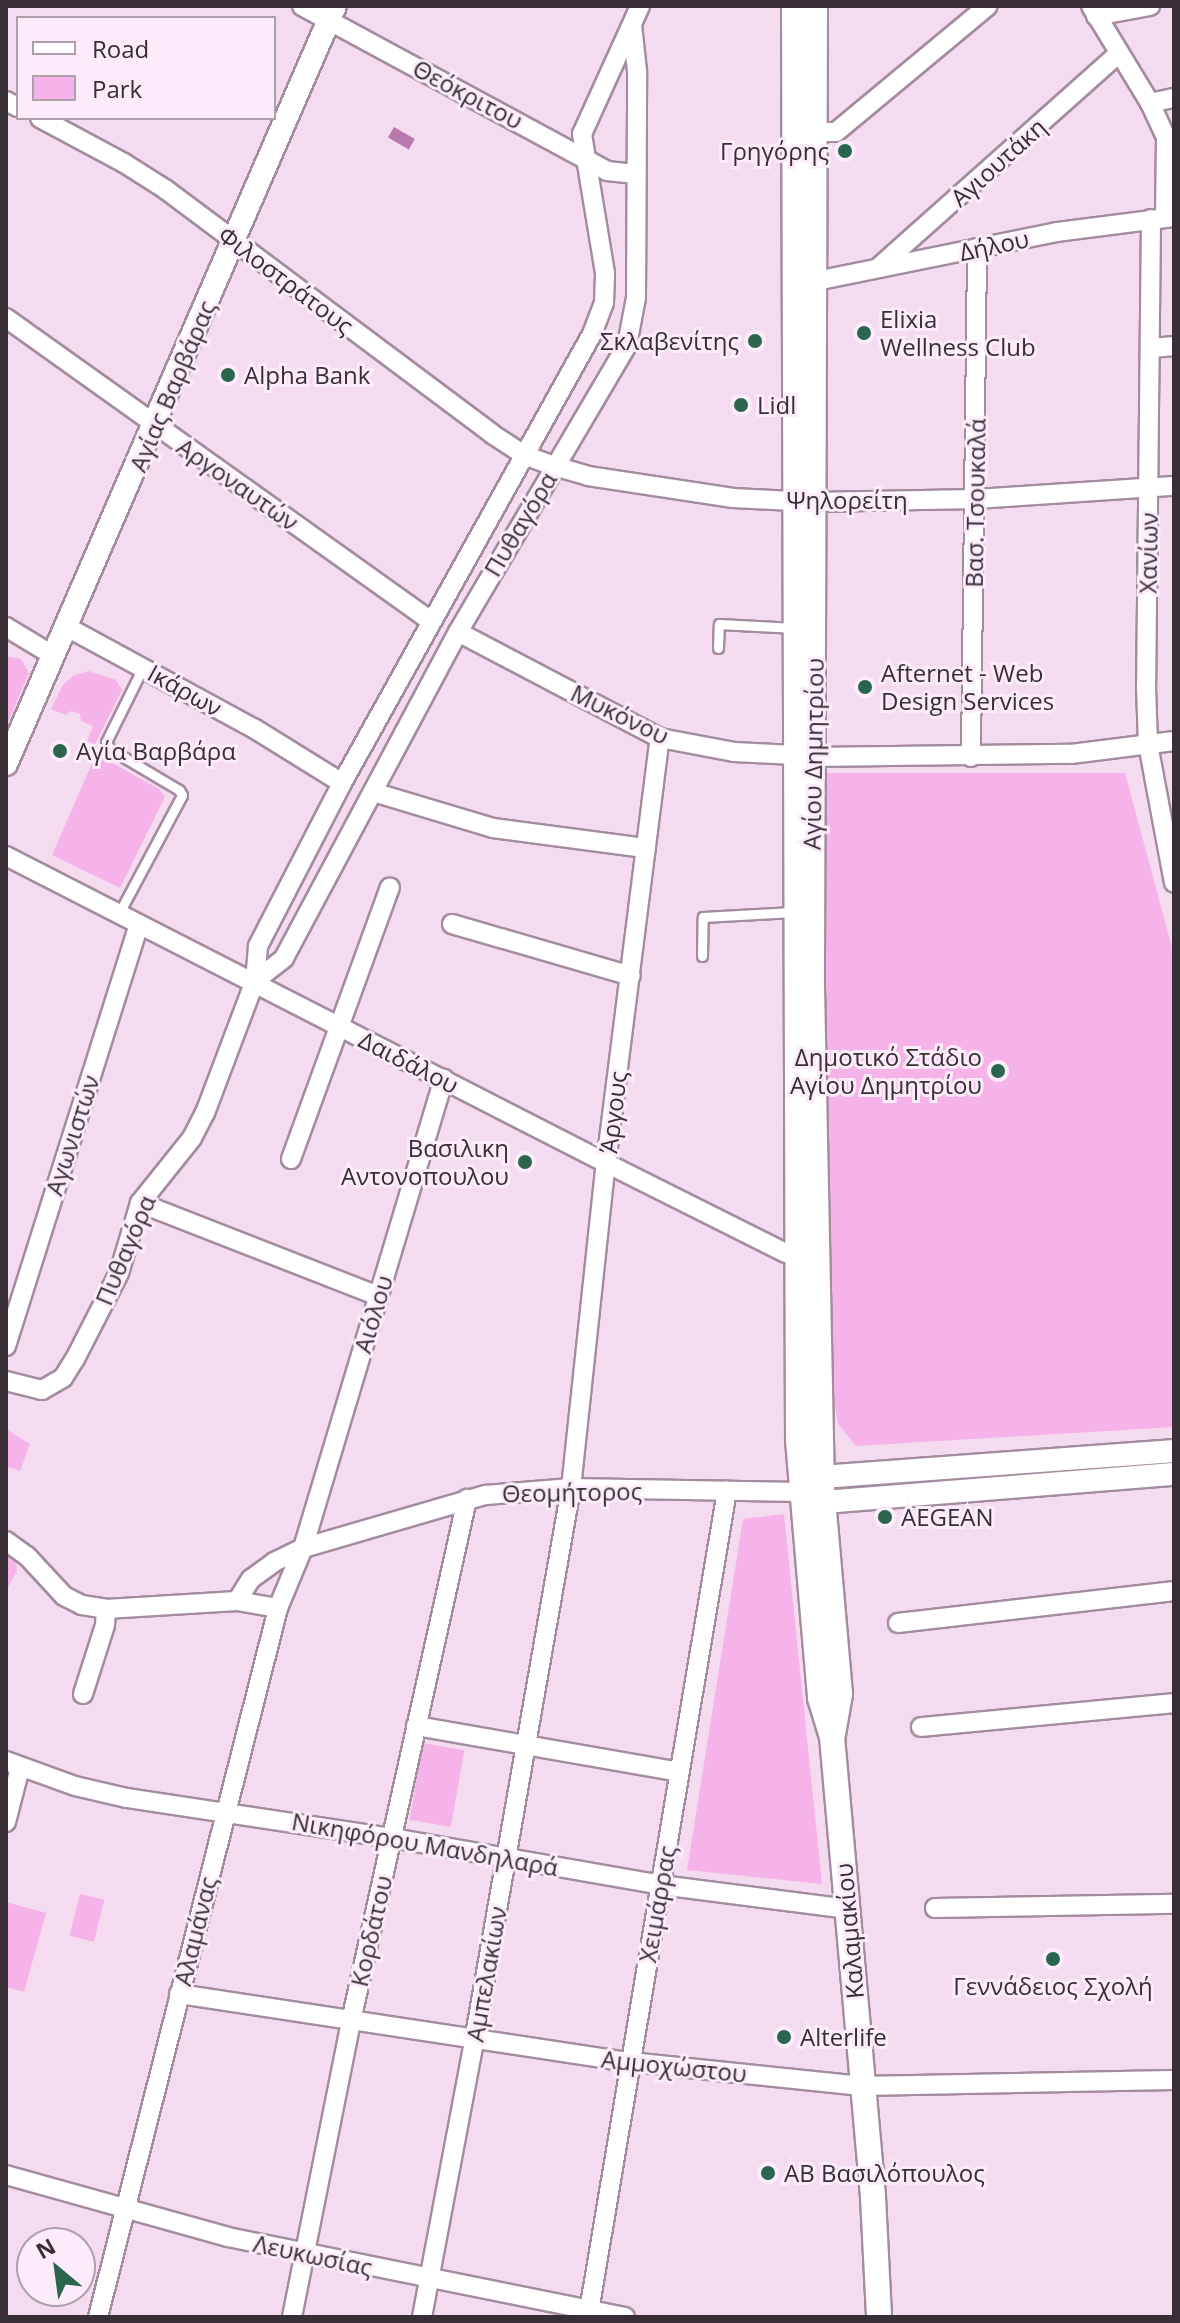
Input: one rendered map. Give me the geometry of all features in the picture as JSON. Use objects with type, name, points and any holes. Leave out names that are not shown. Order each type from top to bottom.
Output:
[{"type":"main road","name":"Αγίου Δημητρίου","points":[[794,6],[804,501],[806,1257]]},
{"type":"main road","name":"Αγίου Δημητρίου","points":[[804,501],[816,281],[815,6]]},
{"type":"main road","name":"Αγίου Δημητρίου","points":[[803,756],[794,912],[816,1491]]},
{"type":"main road","name":"Καλαμακίου","points":[[816,1491],[840,1671],[840,1694],[832,1737],[879,2317]]},
{"type":"street","name":"Θεόκριτου","points":[[302,6],[332,13],[607,171],[636,174]]},
{"type":"street","name":"Πυθαγόρα","points":[[6,1381],[42,1390],[63,1378],[119,1273],[140,1203],[192,1138],[205,1113],[255,981],[258,946],[342,783],[592,334],[604,303],[605,273],[582,134],[640,6]]},
{"type":"street","points":[[816,132],[836,132],[988,6]]},
{"type":"street","points":[[1093,11],[1150,6]]},
{"type":"street","name":"Χανίων","points":[[1093,11],[1150,103],[1166,138],[1164,218],[1152,348],[1148,744],[1174,883]]},
{"type":"street","name":"Αγίας Βαρβάρας","points":[[6,764],[156,426],[332,13]]},
{"type":"street","name":"Πυθαγόρα","points":[[255,981],[284,958],[458,632],[627,345],[636,298],[637,71],[631,24]]},
{"type":"street","name":"Αγιουτάκη","points":[[877,269],[1118,54]]},
{"type":"street","points":[[1150,103],[1174,98]]},
{"type":"street","name":"Φιλοστράτους","points":[[44,120],[124,163],[524,455]]},
{"type":"street","name":"Δήλου","points":[[816,281],[977,248],[1164,218]]},
{"type":"street","name":"Βασ. Τσουκαλά","points":[[971,757],[977,248]]},
{"type":"street","name":"Αργοναυτών","points":[[9,326],[431,621]]},
{"type":"street","points":[[1152,348],[1174,346]]},
{"type":"street","name":"Ψηλορείτη","points":[[524,455],[588,476],[718,496],[804,501],[976,499],[1174,486]]},
{"type":"street","points":[[6,627],[54,656]]},
{"type":"street","name":"Ικάρων","points":[[67,627],[143,667],[342,783]]},
{"type":"street","name":"Μυκόνου","points":[[458,632],[660,738],[734,752],[803,756],[971,757],[1071,754],[1174,741]]},
{"type":"street","name":"Άργους","points":[[571,1488],[606,1163],[660,738]]},
{"type":"street","points":[[373,792],[493,828],[645,848]]},
{"type":"street","name":"Δαιδάλου","points":[[6,856],[606,1163],[786,1253],[806,1257]]},
{"type":"street","points":[[291,1159],[390,887]]},
{"type":"street","points":[[452,924],[631,976]]},
{"type":"street","name":"Αγωνιστών","points":[[6,1346],[139,925]]},
{"type":"street","name":"Αιόλου","points":[[303,1548],[444,1079]]},
{"type":"street","points":[[140,1203],[378,1296]]},
{"type":"street","name":"Θεομήτορος","points":[[816,1491],[1174,1451]]},
{"type":"street","name":"Θεομήτορος","points":[[237,1601],[251,1579],[274,1562],[303,1548],[467,1499],[511,1491],[571,1488],[816,1491],[1174,1474]]},
{"type":"street","name":"Αμπελακίων","points":[[422,2317],[507,1858],[571,1488]]},
{"type":"street","name":"Χειμάρρας","points":[[589,2314],[727,1491]]},
{"type":"street","name":"Κορδάτου","points":[[292,2317],[351,2021],[467,1499]]},
{"type":"street","points":[[6,1541],[27,1556],[64,1596],[82,1605],[106,1609],[237,1601],[278,1608]]},
{"type":"street","name":"Αλαμάνας","points":[[98,2317],[278,1608],[303,1548]]},
{"type":"street","points":[[898,1623],[1174,1591]]},
{"type":"street","points":[[83,1694],[105,1625],[106,1609]]},
{"type":"street","points":[[921,1727],[1174,1703]]},
{"type":"street","points":[[416,1726],[679,1772]]},
{"type":"street","points":[[6,1822],[13,1765]]},
{"type":"street","name":"Νικηφόρου Μανδηλαρά","points":[[13,1765],[75,1786],[127,1798],[392,1838],[661,1885],[848,1909]]},
{"type":"street","points":[[935,1908],[1174,1904]]},
{"type":"street","name":"Αμμοχώστου","points":[[179,1994],[474,2041],[630,2062],[862,2086],[1174,2080]]},
{"type":"street","name":"Λευκωσίας","points":[[6,2175],[304,2254],[589,2314],[625,2317]]},
{"type":"lane","points":[[718,648],[719,624],[804,629]]},
{"type":"lane","points":[[118,915],[182,795],[179,790],[110,749],[106,742],[143,667]]},
{"type":"lane","points":[[702,956],[703,917],[794,912]]},
{"type":"green space","points":[[6,658],[21,659],[29,673],[6,727]]},
{"type":"green space","points":[[89,671],[116,680],[122,690],[95,744],[87,741],[93,726],[81,721],[80,714],[71,711],[66,715],[51,709],[63,685],[73,676]]},
{"type":"green space","points":[[96,754],[159,789],[165,797],[120,888],[52,855]]},
{"type":"green space","name":"Δημοτικό Στάδιο Αγίου Δημητρίου","points":[[823,773],[1125,773],[1174,955],[1174,1427],[856,1446],[838,1424],[832,1388],[829,1388],[831,1292]]},
{"type":"green space","points":[[6,1429],[30,1444],[20,1471],[9,1467],[6,1474]]},
{"type":"green space","points":[[1174,1454],[1174,1465],[870,1485],[870,1481]]},
{"type":"green space","points":[[784,1514],[822,1884],[687,1870],[743,1519]]},
{"type":"green space","points":[[6,1553],[15,1558],[17,1570],[6,1592]]},
{"type":"green space","points":[[423,1743],[464,1750],[451,1827],[409,1820]]},
{"type":"green space","points":[[80,1894],[104,1900],[94,1942],[70,1936]]},
{"type":"green space","points":[[6,1902],[46,1913],[24,1992],[6,1987]]},
{"type":"shaded area","points":[[394,127],[415,139],[409,149],[388,137]]},
{"type":"place","name":"Γρηγόρης","points":[[845,151]]},
{"type":"place","name":"Elixia Wellness Club","points":[[864,333]]},
{"type":"place","name":"Σκλαβενίτης","points":[[755,341]]},
{"type":"place","name":"Alpha Bank","points":[[228,375]]},
{"type":"place","name":"Lidl","points":[[741,405]]},
{"type":"place","name":"Afternet - Web Design Services","points":[[865,687]]},
{"type":"place","name":"Αγία Βαρβάρα","points":[[60,751]]},
{"type":"place","name":"Δημοτικό Στάδιο Αγίου Δημητρίου","points":[[998,1071]]},
{"type":"place","name":"Βασιλικη Αντονοπουλου","points":[[525,1162]]},
{"type":"place","name":"AEGEAN","points":[[885,1517]]},
{"type":"place","name":"Γεννάδειος Σχολή","points":[[1053,1959]]},
{"type":"place","name":"Alterlife","points":[[784,2037]]},
{"type":"place","name":"ΑΒ Βασιλόπουλος","points":[[768,2173]]}]
